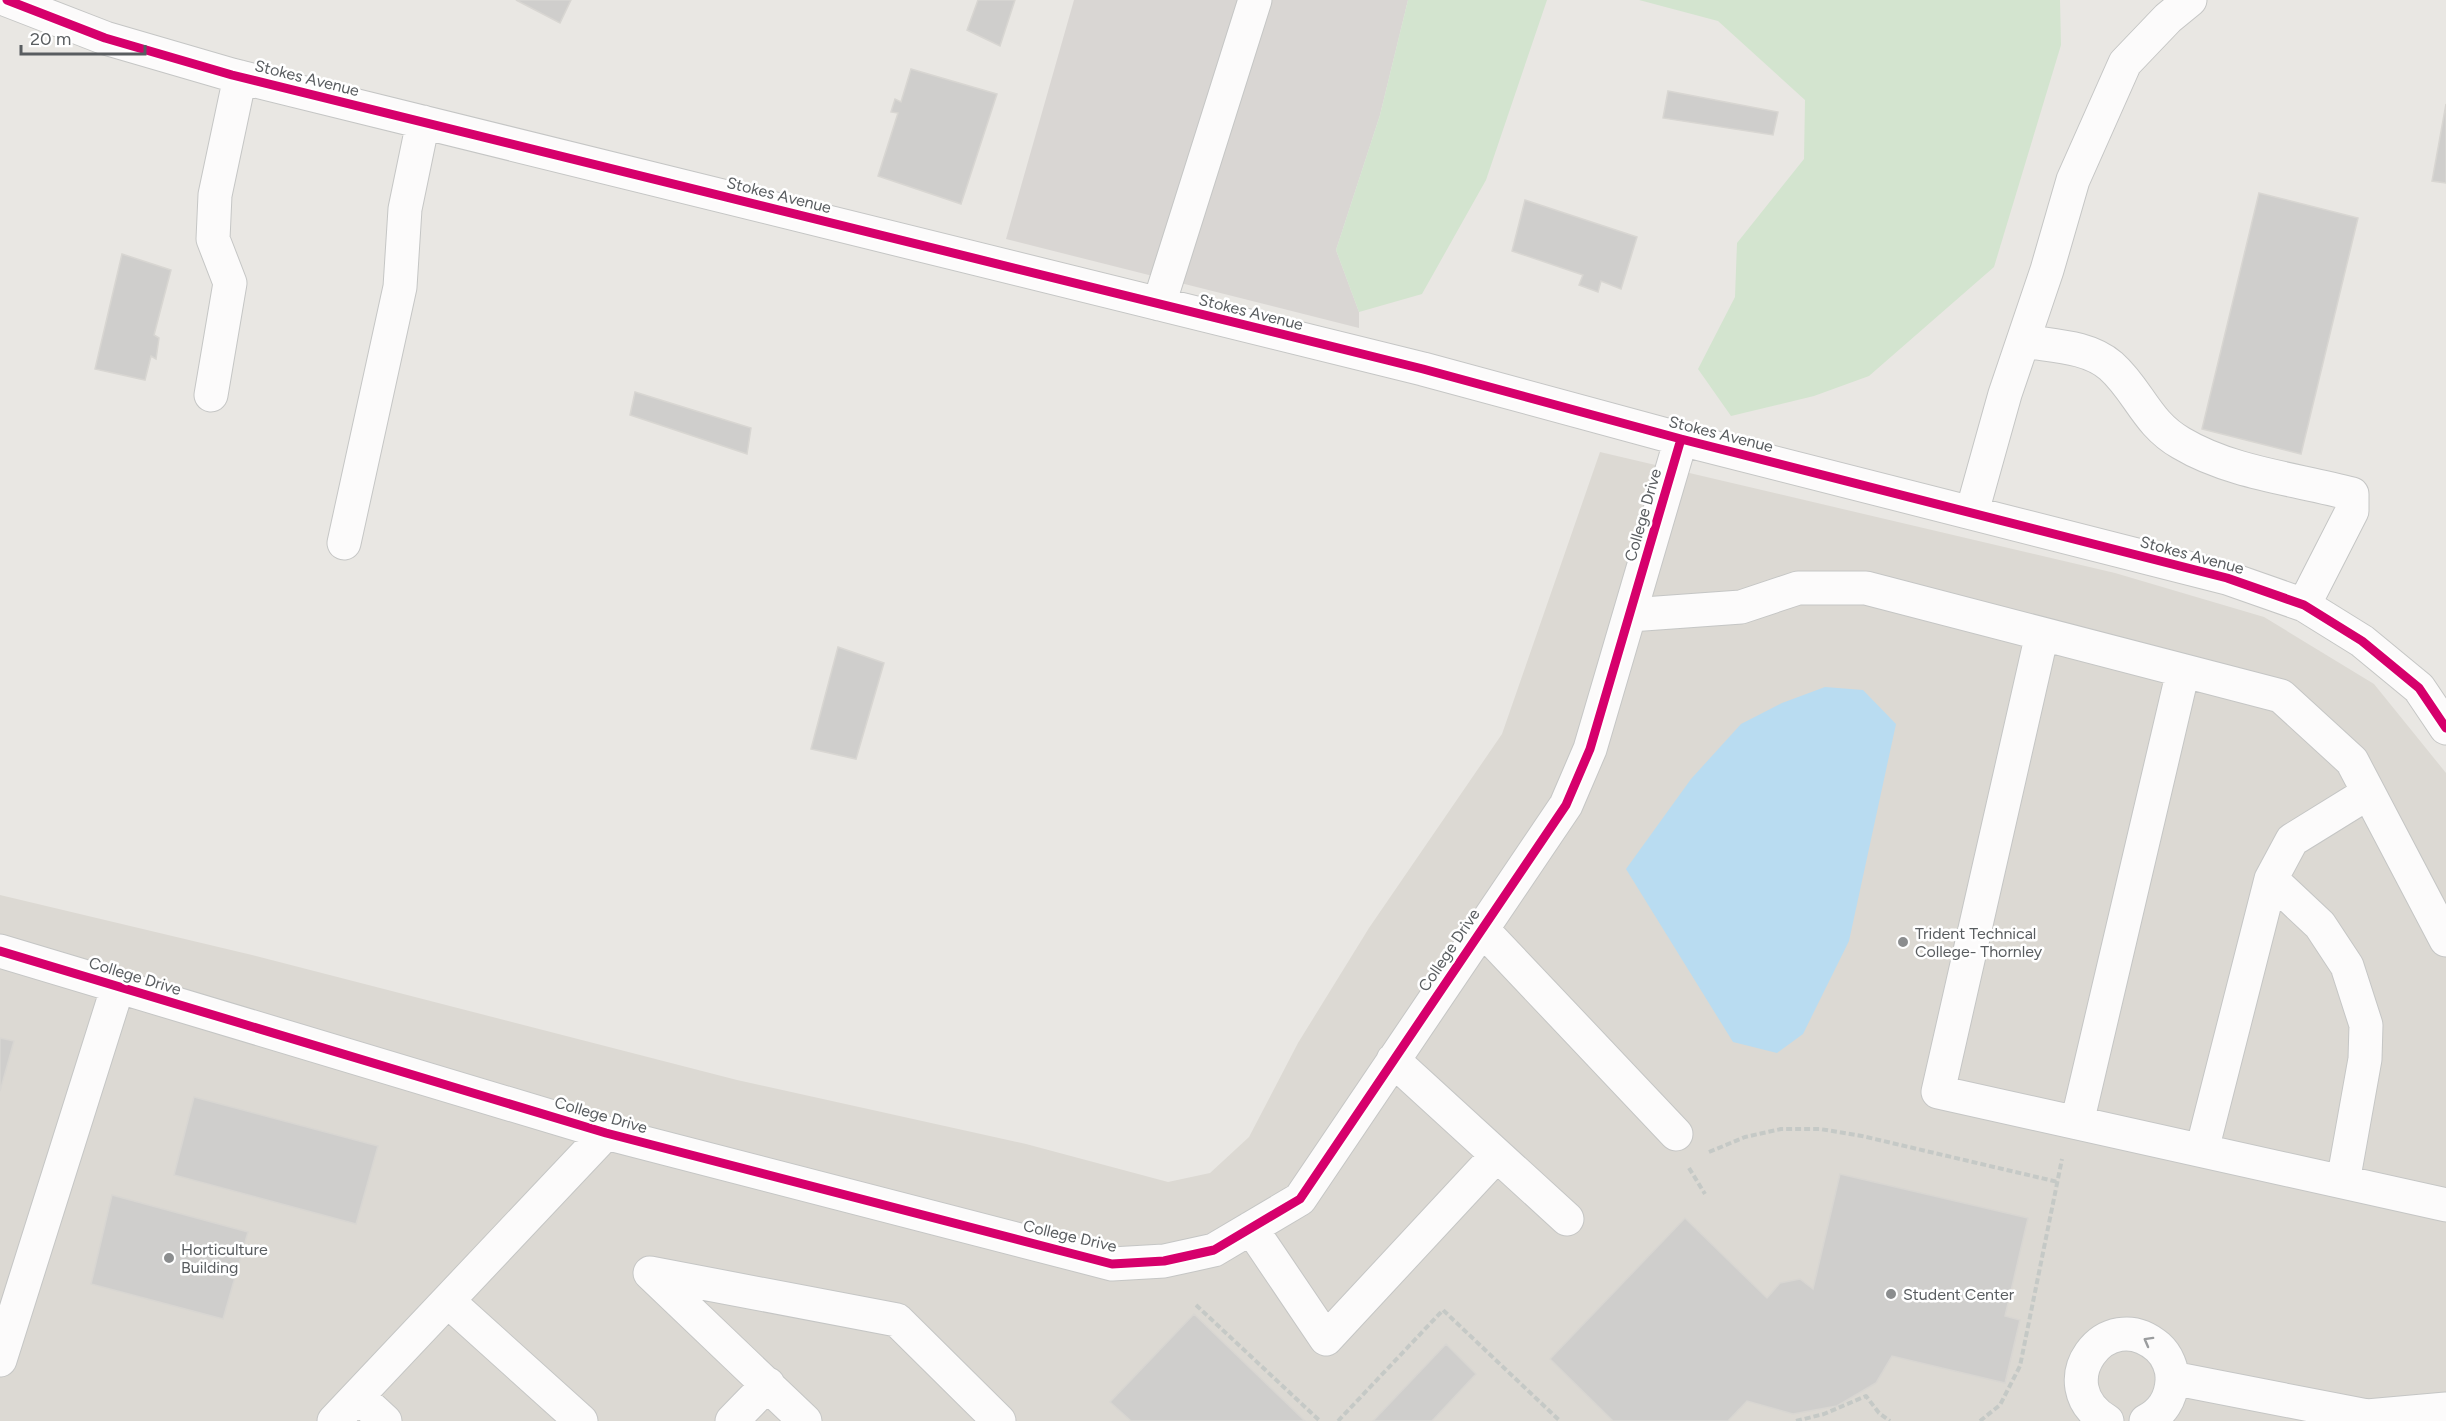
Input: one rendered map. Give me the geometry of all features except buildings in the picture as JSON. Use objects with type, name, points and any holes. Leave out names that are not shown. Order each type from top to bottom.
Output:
[{"type":"street","name":"Stokes Avenue","points":[[7,0],[105,38],[240,77],[1423,369],[1681,440],[2227,578],[2304,605],[2362,641],[2440,708]]},
{"type":"street","points":[[1159,304],[1255,0]]},
{"type":"street","points":[[1972,512],[2005,394],[2024,341],[2073,180],[2125,63],[2168,18],[2190,0]]},
{"type":"street","points":[[211,395],[230,283],[213,239],[215,195],[240,77]]},
{"type":"street","points":[[344,543],[400,287],[405,209],[423,122]]},
{"type":"street","points":[[2024,341],[2086,352],[2110,366],[2156,426],[2181,444],[2223,462],[2352,494],[2352,511],[2304,605]]},
{"type":"street","name":"College Drive","points":[[0,951],[606,1133],[1112,1264],[1164,1261],[1214,1251],[1300,1199],[1566,805],[1590,749],[1681,440]]},
{"type":"street","points":[[1630,615],[1741,607],[1798,588],[1866,588],[2281,696],[2352,761],[2446,940]]},
{"type":"street","points":[[2042,634],[1938,1092],[2071,1136],[2202,1150],[2446,1205]]},
{"type":"street","points":[[2071,1136],[2183,670]]},
{"type":"street","points":[[2202,1150],[2271,879],[2292,840],[2368,793]]},
{"type":"street","points":[[2271,879],[2320,925],[2347,966],[2366,1025],[2365,1059],[2343,1182]]},
{"type":"street","points":[[1482,929],[1676,1134]]},
{"type":"street","points":[[0,1360],[118,986]]},
{"type":"street","points":[[1393,1060],[1567,1219]]},
{"type":"street","points":[[334,1421],[449,1302],[606,1133]]},
{"type":"street","points":[[1251,1228],[1326,1338],[1497,1155]]},
{"type":"street","points":[[806,1421],[650,1273],[897,1320],[999,1421]]},
{"type":"street","points":[[449,1302],[581,1421]]},
{"type":"street","points":[[2107,1421],[2097,1415],[2087,1403],[2081,1374],[2086,1359],[2094,1348],[2106,1339],[2121,1334],[2136,1335],[2150,1340],[2162,1350],[2169,1363],[2172,1378],[2170,1393],[2164,1406],[2146,1421]]},
{"type":"street","points":[[2172,1378],[2367,1416],[2446,1409]]},
{"type":"street","points":[[732,1421],[768,1384]]},
{"type":"street","points":[[358,1396],[385,1421]]},
{"type":"path","points":[[1703,1156],[1745,1137],[1781,1129],[1820,1129],[1862,1136],[2058,1182]]},
{"type":"path","points":[[1980,1421],[2000,1405],[2020,1366],[2058,1182],[2071,1136]]},
{"type":"path","points":[[1695,1161],[1688,1166],[1705,1194]]},
{"type":"path","points":[[1196,1305],[1320,1421]]},
{"type":"path","points":[[1338,1421],[1443,1310],[1560,1421]]},
{"type":"path","points":[[1796,1421],[1824,1414],[1866,1396],[1879,1413],[1890,1421]]},
{"type":"shaded area","points":[[1074,0],[1408,0],[1380,115],[1336,250],[1359,312],[1359,328],[1006,239]]},
{"type":"shaded area","name":"Trident Technical College- Thornley","points":[[1600,452],[2115,573],[2264,617],[2374,684],[2446,773],[2446,1421],[0,1421],[0,895],[252,955],[737,1080],[1026,1144],[1168,1182],[1210,1173],[1249,1137],[1298,1043],[1369,928],[1502,734]]},
{"type":"green space","points":[[1408,0],[1547,0],[1486,180],[1422,294],[1359,312],[1336,250],[1380,115]]},
{"type":"green space","points":[[1639,0],[2060,0],[2061,45],[1994,267],[1869,376],[1814,396],[1731,416],[1698,369],[1735,297],[1737,243],[1804,159],[1805,100],[1718,21]]},
{"type":"water","points":[[1825,687],[1863,690],[1896,724],[1849,941],[1803,1034],[1777,1053],[1733,1042],[1626,869],[1691,779],[1741,724],[1782,703]]},
{"type":"cycle path","points":[[7,0],[105,38],[232,75],[1423,369],[1681,439],[2227,578],[2304,605],[2362,641],[2419,688],[2446,728]]},
{"type":"cycle path","points":[[0,951],[606,1133],[1112,1264],[1164,1261],[1214,1250],[1300,1199],[1566,805],[1590,749],[1681,439]]},
{"type":"place","name":"Trident Technical College- Thornley","points":[[1903,942]]},
{"type":"place","name":"Horticulture Building","points":[[169,1258]]},
{"type":"place","name":"Student Center","points":[[1891,1294]]}]
